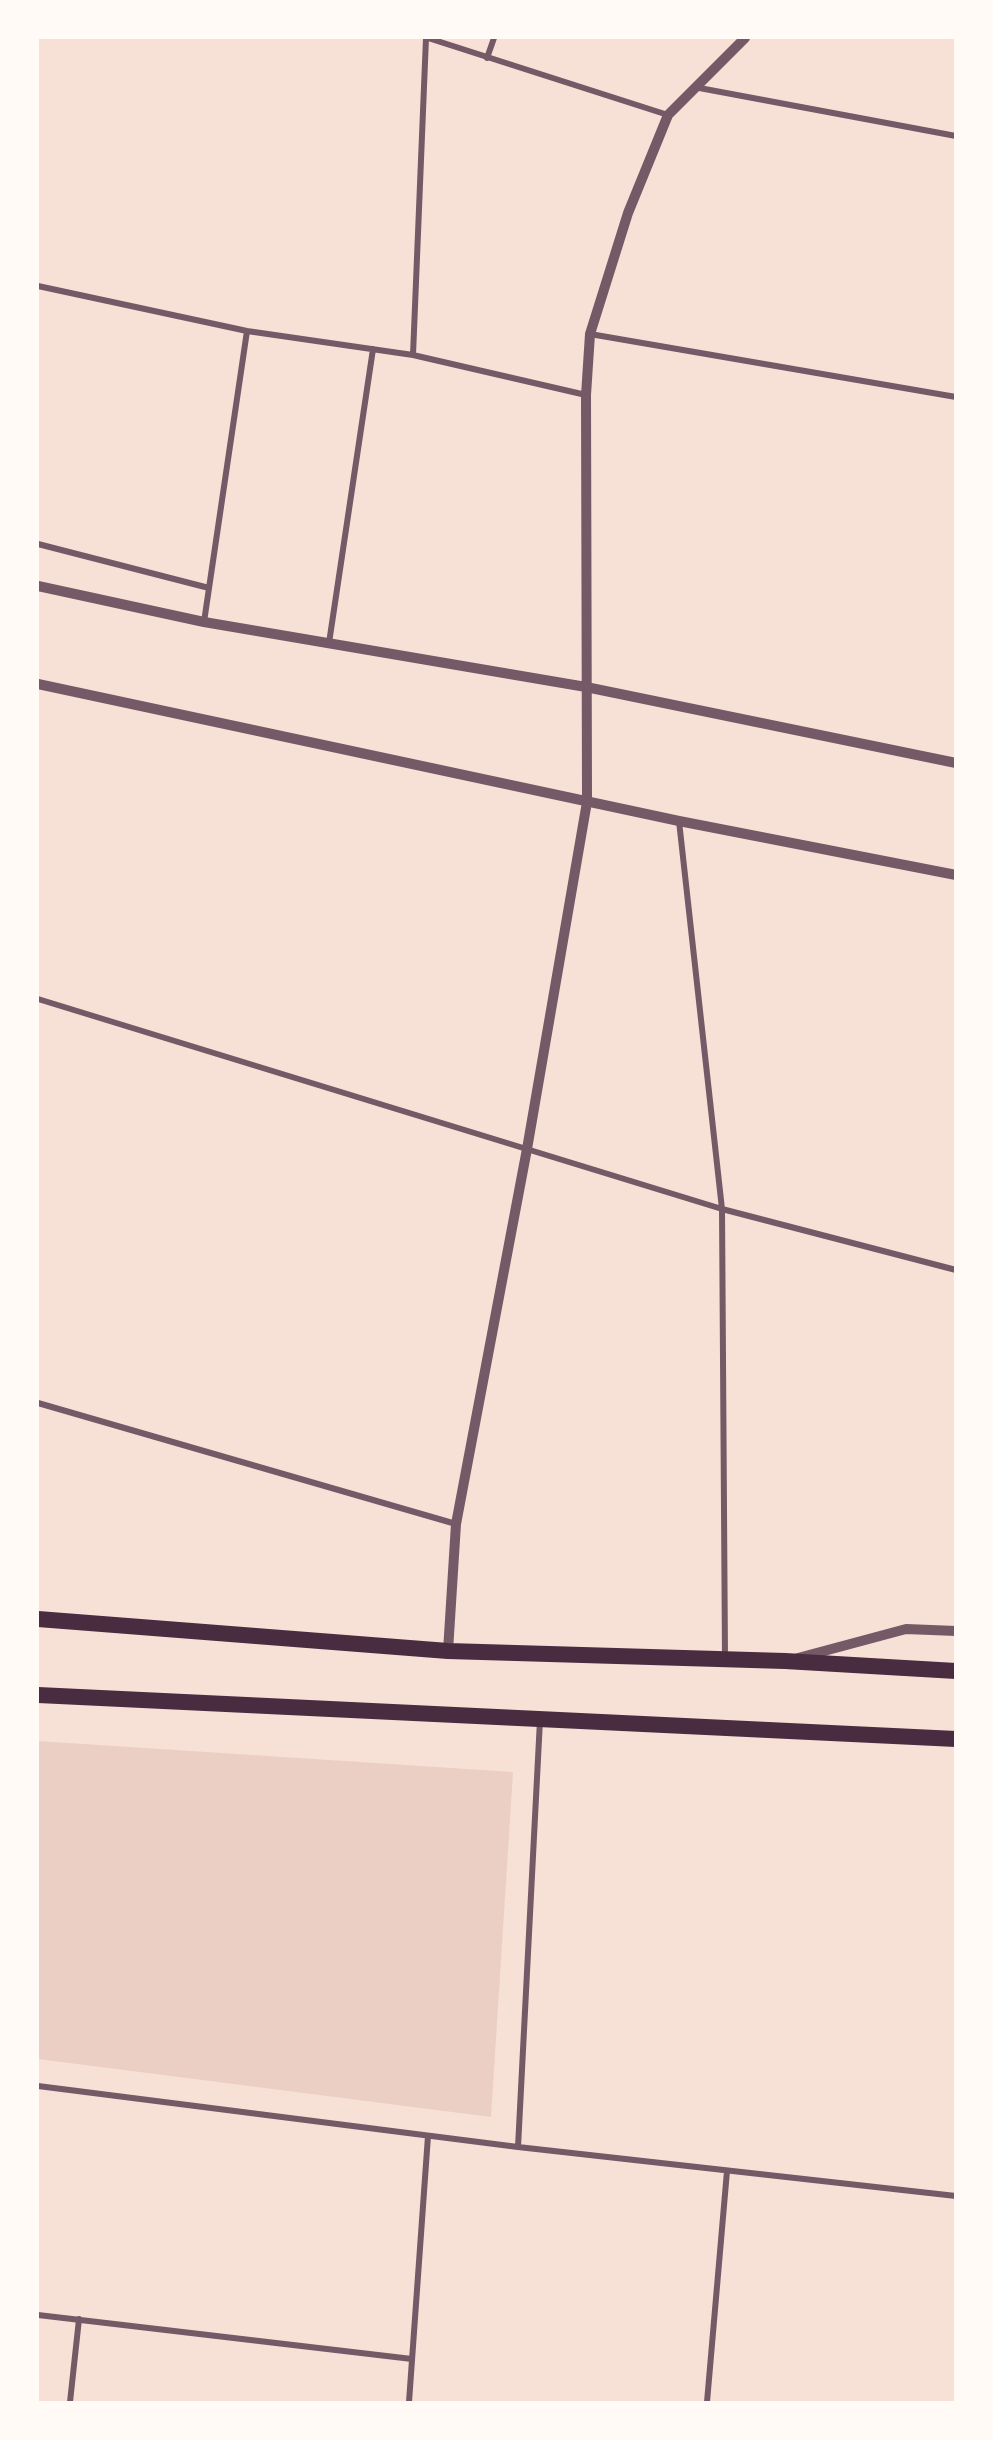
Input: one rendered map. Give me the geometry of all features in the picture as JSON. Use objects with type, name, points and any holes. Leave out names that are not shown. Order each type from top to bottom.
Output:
[{"type":"highway","points":[[38,1619],[448,1651],[785,1661],[956,1671]]},
{"type":"highway","points":[[38,1695],[956,1739]]},
{"type":"street","points":[[413,355],[427,38],[668,115]]},
{"type":"street","points":[[487,58],[494,38]]},
{"type":"street","points":[[448,1651],[456,1524],[527,1149],[587,802],[586,395],[590,334],[628,213],[668,115],[745,38]]},
{"type":"street","points":[[694,87],[956,136]]},
{"type":"street","points":[[38,286],[247,331],[413,355],[586,395]]},
{"type":"street","points":[[204,622],[247,331]]},
{"type":"street","points":[[590,334],[956,397]]},
{"type":"street","points":[[329,643],[373,349]]},
{"type":"street","points":[[38,544],[209,588]]},
{"type":"street","points":[[38,586],[204,622],[586,687],[956,763]]},
{"type":"street","points":[[38,684],[587,802],[956,875]]},
{"type":"street","points":[[679,821],[722,1209],[725,1659]]},
{"type":"street","points":[[38,999],[722,1209],[956,1270]]},
{"type":"street","points":[[38,1403],[456,1524]]},
{"type":"street","points":[[785,1661],[906,1629],[956,1630]]},
{"type":"street","points":[[518,2147],[540,1719]]},
{"type":"street","points":[[38,2086],[518,2147],[956,2196]]},
{"type":"street","points":[[409,2403],[428,2136]]},
{"type":"street","points":[[707,2403],[727,2171]]},
{"type":"street","points":[[38,2314],[412,2359]]},
{"type":"street","points":[[70,2403],[79,2319]]},
{"type":"shaded area","points":[[38,1741],[513,1772],[491,2117],[38,2059]]}]
